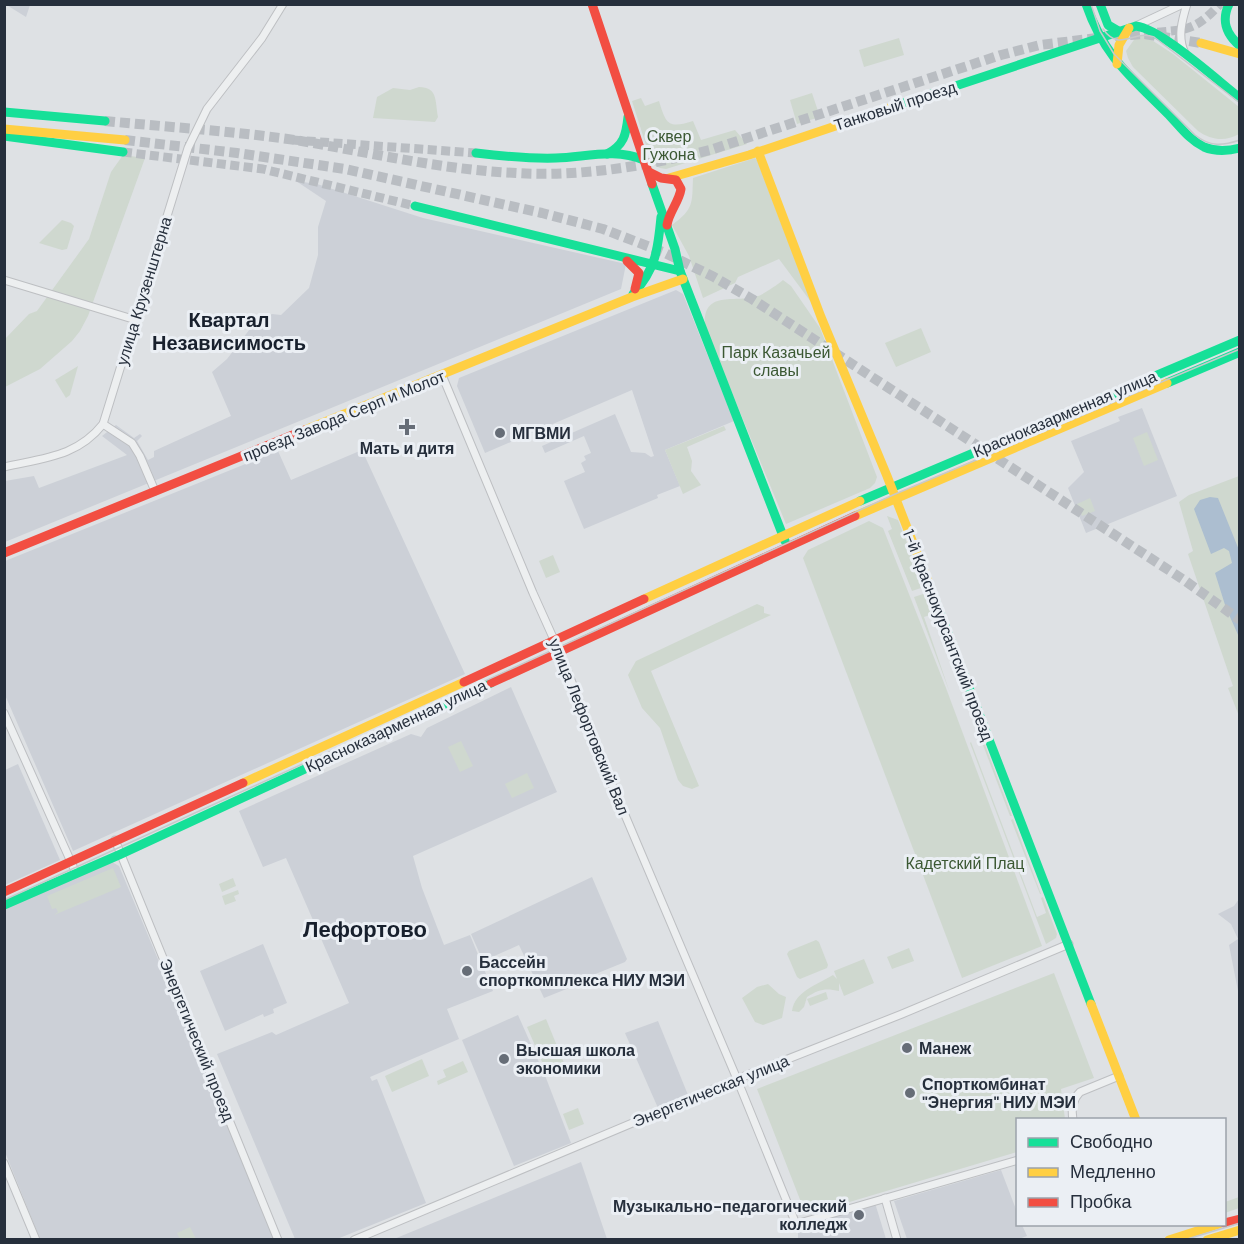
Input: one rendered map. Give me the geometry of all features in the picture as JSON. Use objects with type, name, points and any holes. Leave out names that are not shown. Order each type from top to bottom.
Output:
[{"type":"street","name":"улица Крузенштерна","points":[[4,467],[70,451],[88,441],[103,424],[188,148],[207,110],[262,38],[283,4]]},
{"type":"street","points":[[592,4],[682,275],[787,547]]},
{"type":"street","points":[[1086,4],[1093,26],[1118,66],[1201,146],[1216,151],[1239,148]]},
{"type":"street","points":[[1100,4],[1107,26],[1111,29],[1152,30],[1239,98]]},
{"type":"street","points":[[1118,66],[1116,55],[1128,29],[1183,4]]},
{"type":"street","points":[[1186,55],[1180,40],[1187,4]]},
{"type":"street","points":[[1229,4],[1224,15],[1224,24],[1232,39],[1239,46]]},
{"type":"street","name":"Танковый проезд","points":[[667,178],[758,152],[1128,29]]},
{"type":"street","points":[[1201,43],[1239,54]]},
{"type":"street","points":[[4,110],[105,121]]},
{"type":"street","points":[[605,155],[623,145],[628,115]]},
{"type":"street","points":[[4,129],[125,140]]},
{"type":"street","points":[[4,136],[123,152]]},
{"type":"street","name":"1-й Краснокурсантский проезд","points":[[758,152],[1136,1118]]},
{"type":"street","points":[[476,153],[538,158],[634,156],[644,160]]},
{"type":"street","points":[[647,171],[656,177],[667,178],[678,183],[681,189]]},
{"type":"street","points":[[668,230],[668,216],[681,195],[684,180],[691,173]]},
{"type":"street","points":[[656,194],[660,182],[667,178]]},
{"type":"street","points":[[656,194],[664,204],[674,203]]},
{"type":"street","points":[[416,206],[682,275]]},
{"type":"street","points":[[629,298],[645,283],[657,256],[661,213]]},
{"type":"street","points":[[626,259],[638,270],[640,276],[629,298]]},
{"type":"street","name":"проезд Завода Серп и Молот","points":[[4,553],[682,275]]},
{"type":"street","points":[[4,280],[136,320]]},
{"type":"street","name":"Красноказарменная улица","points":[[4,892],[890,487],[1239,340]]},
{"type":"street","name":"Красноказарменная улица","points":[[4,905],[122,854],[787,547],[1239,352]]},
{"type":"street","name":"улица Лефортовский Вал","points":[[442,375],[533,593],[555,640],[608,775],[796,1224],[885,1198]]},
{"type":"street","points":[[103,424],[136,448],[155,491]]},
{"type":"street","points":[[4,713],[76,873]]},
{"type":"street","name":"Энергетический проезд","points":[[115,840],[278,1239]]},
{"type":"street","name":"Энергетическая улица","points":[[354,1239],[1068,944]]},
{"type":"street","points":[[1073,1118],[1071,1110],[1075,1096],[1119,1076]]},
{"type":"street","points":[[897,1239],[885,1198],[1016,1161]]},
{"type":"street","points":[[4,1164],[36,1239]]},
{"type":"street","points":[[1169,1239],[1184,1237],[1214,1226]]},
{"type":"street","points":[[1207,1239],[1239,1230]]},
{"type":"shaded area","points":[[5,4],[30,4],[30,5],[26,17]]},
{"type":"shaded area","points":[[296,181],[317,184],[423,218],[626,264],[621,289],[5,542],[5,481],[34,476],[39,488],[127,455],[102,436],[116,425],[134,438],[140,434],[142,436],[137,441],[148,460],[154,457],[154,451],[231,416],[212,372],[227,359],[256,321],[272,314],[281,315],[309,288],[318,255],[318,227],[326,201]]},
{"type":"shaded area","points":[[676,290],[683,294],[734,421],[665,450],[680,486],[657,495],[658,498],[584,529],[564,481],[585,472],[581,463],[586,460],[584,456],[591,453],[584,436],[545,453],[542,446],[615,414],[631,452],[654,456],[632,390],[485,453],[457,386],[459,378]]},
{"type":"shaded area","points":[[1142,408],[1177,496],[1086,533],[1068,488],[1084,472],[1071,441],[1120,421],[1118,417]]},
{"type":"shaded area","points":[[362,450],[465,674],[73,851],[5,695],[5,561],[278,451],[291,480]]},
{"type":"shaded area","points":[[511,687],[557,792],[413,856],[422,888],[444,945],[470,935],[493,991],[447,1009],[459,1039],[370,1077],[372,1081],[377,1079],[426,1203],[337,1239],[295,1239],[217,1054],[272,1032],[276,1035],[349,1003],[286,858],[263,867],[239,811],[411,734],[421,737],[427,728]]},
{"type":"shaded area","points":[[18,764],[60,860],[5,885],[5,770]]},
{"type":"shaded area","points":[[112,862],[119,866],[275,1239],[40,1239],[5,1152],[4,909]]},
{"type":"shaded area","points":[[592,877],[627,959],[625,962],[593,975],[594,978],[544,998],[519,945],[483,961],[471,934]]},
{"type":"shaded area","points":[[1239,899],[1239,996],[1229,945],[1238,939],[1231,924],[1218,914],[1234,906]]},
{"type":"shaded area","points":[[263,944],[287,1003],[273,1009],[274,1013],[264,1017],[263,1014],[225,1031],[200,971]]},
{"type":"shaded area","points":[[518,1015],[571,1143],[514,1166],[462,1040]]},
{"type":"shaded area","points":[[658,1021],[688,1095],[658,1108],[625,1033]]},
{"type":"shaded area","points":[[581,1162],[607,1239],[394,1239]]},
{"type":"shaded area","points":[[1001,1170],[1016,1209],[1016,1226],[1022,1226],[1027,1236],[1016,1240],[907,1239],[894,1201]]},
{"type":"shaded area","name":"Музыкально-педагогический колледж","points":[[875,1203],[886,1239],[798,1240],[798,1232],[803,1227]]},
{"type":"green space","points":[[1144,35],[1173,54],[1239,107],[1239,134],[1218,139],[1198,131],[1133,67],[1126,51],[1136,37]]},
{"type":"green space","points":[[899,38],[904,55],[864,67],[859,50]]},
{"type":"green space","points":[[419,87],[430,89],[433,92],[438,117],[435,122],[373,118],[377,97],[393,88],[410,90]]},
{"type":"green space","points":[[812,93],[820,117],[797,124],[790,100]]},
{"type":"green space","name":"Сквер Гужона","points":[[641,98],[645,106],[659,101],[669,123],[693,121],[701,140],[735,130],[747,144],[666,169],[660,168],[652,164],[632,101]]},
{"type":"green space","points":[[123,155],[145,158],[88,316],[72,341],[40,369],[5,387],[5,339],[29,314],[37,311],[89,239],[111,172]]},
{"type":"green space","name":"Парк Казачьей славы","points":[[755,158],[811,302],[779,259],[738,277],[735,283],[703,298],[689,256],[672,225],[688,210],[693,178]]},
{"type":"green space","points":[[62,220],[74,226],[67,249],[62,250],[39,243]]},
{"type":"green space","name":"Парк Казачьей славы","points":[[783,280],[791,286],[820,328],[877,477],[870,488],[786,524],[705,327],[709,307],[715,302],[758,296]]},
{"type":"green space","points":[[921,328],[931,352],[896,367],[885,343]]},
{"type":"green space","points":[[78,366],[70,395],[66,398],[55,380]]},
{"type":"green space","points":[[724,426],[726,430],[687,447],[692,461],[691,471],[701,485],[683,494],[665,450]]},
{"type":"green space","points":[[1147,432],[1158,460],[1144,466],[1133,438]]},
{"type":"green space","points":[[1239,476],[1239,716],[1228,688],[1233,686],[1188,554],[1193,551],[1179,502],[1189,495]]},
{"type":"green space","points":[[1090,498],[1095,511],[1082,516],[1077,504]]},
{"type":"green space","points":[[887,516],[898,520],[923,584],[921,588],[912,591],[888,531],[892,529]]},
{"type":"green space","name":"Кадетский Плац","points":[[869,521],[883,528],[946,688],[1042,946],[962,978],[803,558],[808,550]]},
{"type":"green space","points":[[553,555],[560,572],[546,578],[539,561]]},
{"type":"green space","points":[[923,594],[928,597],[942,635],[933,614],[924,617],[950,693],[914,597]]},
{"type":"green space","points":[[757,604],[764,607],[764,613],[771,615],[651,671],[699,786],[692,789],[683,786],[678,780],[660,728],[642,708],[628,675],[636,661]]},
{"type":"green space","points":[[978,732],[980,732],[1012,816],[1010,816]]},
{"type":"green space","points":[[461,741],[473,766],[460,772],[448,747]]},
{"type":"green space","points":[[970,743],[1037,917],[1046,913],[1041,898],[1043,897],[1057,934],[1056,938],[1046,944]]},
{"type":"green space","points":[[527,773],[534,788],[512,798],[505,784]]},
{"type":"green space","points":[[1013,819],[1041,894],[1011,820]]},
{"type":"green space","points":[[113,868],[121,887],[54,915],[58,912],[56,908],[52,909],[47,896]]},
{"type":"green space","points":[[233,878],[236,886],[222,892],[219,884]]},
{"type":"green space","points":[[238,890],[239,894],[234,896],[236,901],[225,905],[222,896]]},
{"type":"green space","points":[[816,940],[819,942],[828,965],[827,968],[800,979],[787,954],[789,951]]},
{"type":"green space","points":[[909,948],[914,961],[892,969],[887,957]]},
{"type":"green space","points":[[864,959],[874,983],[844,996],[839,983],[839,991],[826,989],[815,992],[807,997],[804,1007],[799,1012],[792,1011],[797,998],[802,993],[833,975],[837,979],[834,971]]},
{"type":"green space","name":"Спорткомбинат \"Энергия\" НИУ МЭИ","points":[[1054,973],[1094,1078],[1061,1089],[1065,1118],[1016,1118],[1016,1152],[806,1215],[757,1089]]},
{"type":"green space","points":[[768,984],[786,997],[782,1018],[763,1025],[755,1022],[742,998],[757,987]]},
{"type":"green space","points":[[826,992],[828,999],[810,1006],[807,999]]},
{"type":"green space","points":[[546,1019],[564,1063],[546,1071],[527,1027]]},
{"type":"green space","points":[[422,1059],[429,1076],[392,1092],[385,1076]]},
{"type":"green space","points":[[463,1061],[468,1072],[438,1085],[437,1081],[446,1077],[443,1070]]},
{"type":"green space","points":[[578,1108],[584,1124],[569,1130],[563,1114]]},
{"type":"green space","points":[[1239,1197],[1239,1208],[1226,1213],[1226,1202]]},
{"type":"green space","points":[[190,1227],[196,1239],[180,1239],[177,1233]]},
{"type":"water","points":[[1210,497],[1218,498],[1239,550],[1239,637],[1226,608],[1215,573],[1232,563],[1229,551],[1224,548],[1211,554],[1194,509],[1200,500]]},
{"type":"tunnel","points":[[1144,34],[1193,26],[1220,4]]},
{"type":"tunnel","points":[[1115,36],[1144,34],[1201,43]]},
{"type":"tunnel","points":[[105,121],[295,140],[433,164],[488,171],[541,174],[590,172],[662,161],[710,150],[1001,55],[1040,45],[1097,38]]},
{"type":"tunnel","points":[[125,140],[345,169],[542,213],[603,229],[663,252],[752,299],[1184,580],[1240,620]]},
{"type":"tunnel","points":[[293,140],[476,153]]},
{"type":"tunnel","points":[[123,152],[263,169],[415,206]]},
{"type":"tram line","points":[[1091,4],[1100,31],[1114,54],[1195,135],[1206,142],[1216,144],[1240,140]]},
{"type":"tram line","points":[[1103,29],[1109,36],[1121,40],[1146,35],[1154,37],[1240,103]]},
{"type":"tram line","points":[[4,900],[893,495],[1240,349]]},
{"type":"tram line","points":[[1184,1240],[1240,1223]]},
{"type":"traffic: fast","points":[[1086,4],[1101,38],[1119,64],[1189,136],[1204,147],[1213,150],[1240,148]]},
{"type":"traffic: fast","points":[[1100,4],[1108,25],[1120,32]]},
{"type":"traffic: fast","points":[[1229,4],[1225,16],[1226,27],[1231,37],[1240,46]]},
{"type":"traffic: fast","points":[[892,107],[1136,26],[1147,29],[1174,45],[1240,98]]},
{"type":"traffic: fast","points":[[4,112],[105,121]]},
{"type":"traffic: fast","points":[[607,154],[621,143],[628,117]]},
{"type":"traffic: fast","points":[[4,136],[123,152]]},
{"type":"traffic: fast","points":[[476,153],[546,158],[622,154],[644,160]]},
{"type":"traffic: fast","points":[[652,184],[675,249],[680,271],[785,541]]},
{"type":"traffic: fast","points":[[415,206],[680,271]]},
{"type":"traffic: fast","points":[[633,294],[651,267],[659,239],[661,217]]},
{"type":"traffic: fast","points":[[860,501],[1240,340]]},
{"type":"traffic: fast","points":[[1167,383],[1240,352]]},
{"type":"traffic: fast","points":[[929,584],[1091,1004]]},
{"type":"traffic: fast","points":[[4,905],[121,854],[491,683]]},
{"type":"traffic: slow","points":[[1117,64],[1119,45],[1129,28]]},
{"type":"traffic: slow","points":[[1201,43],[1240,54]]},
{"type":"traffic: slow","points":[[669,178],[749,155],[892,107]]},
{"type":"traffic: slow","points":[[4,129],[125,140]]},
{"type":"traffic: slow","points":[[758,151],[821,317],[929,584]]},
{"type":"traffic: slow","points":[[305,430],[632,297],[683,279]]},
{"type":"traffic: slow","points":[[855,516],[1167,383]]},
{"type":"traffic: slow","points":[[644,599],[860,501]]},
{"type":"traffic: slow","points":[[243,783],[464,682]]},
{"type":"traffic: slow","points":[[1091,1004],[1135,1118]]},
{"type":"traffic: slow","points":[[1169,1240],[1213,1226]]},
{"type":"traffic: slow","points":[[1207,1240],[1240,1230]]},
{"type":"traffic: jam","points":[[592,4],[652,184]]},
{"type":"traffic: jam","points":[[649,172],[661,178],[676,180],[681,189],[667,225]]},
{"type":"traffic: jam","points":[[627,261],[639,273],[635,289]]},
{"type":"traffic: jam","points":[[4,553],[305,430]]},
{"type":"traffic: jam","points":[[491,683],[855,516]]},
{"type":"traffic: jam","points":[[464,682],[644,599]]},
{"type":"traffic: jam","points":[[4,892],[243,783]]},
{"type":"traffic: jam","points":[[1226,1222],[1240,1219]]},
{"type":"place","name":"Мать и дитя","points":[[407,427]]},
{"type":"place","name":"МГВМИ","points":[[500,433]]},
{"type":"place","name":"Бассейн спорткомплекса НИУ МЭИ","points":[[467,971]]},
{"type":"place","name":"Манеж","points":[[907,1048]]},
{"type":"place","name":"Высшая школа экономики","points":[[504,1059]]},
{"type":"place","name":"Спорткомбинат \"Энергия\" НИУ МЭИ","points":[[910,1093]]},
{"type":"place","name":"Музыкально-педагогический колледж","points":[[859,1215]]},
{"type":"district","name":"Квартал Независимость","points":[[229,332]]},
{"type":"district","name":"Лефортово","points":[[365,929]]}]
